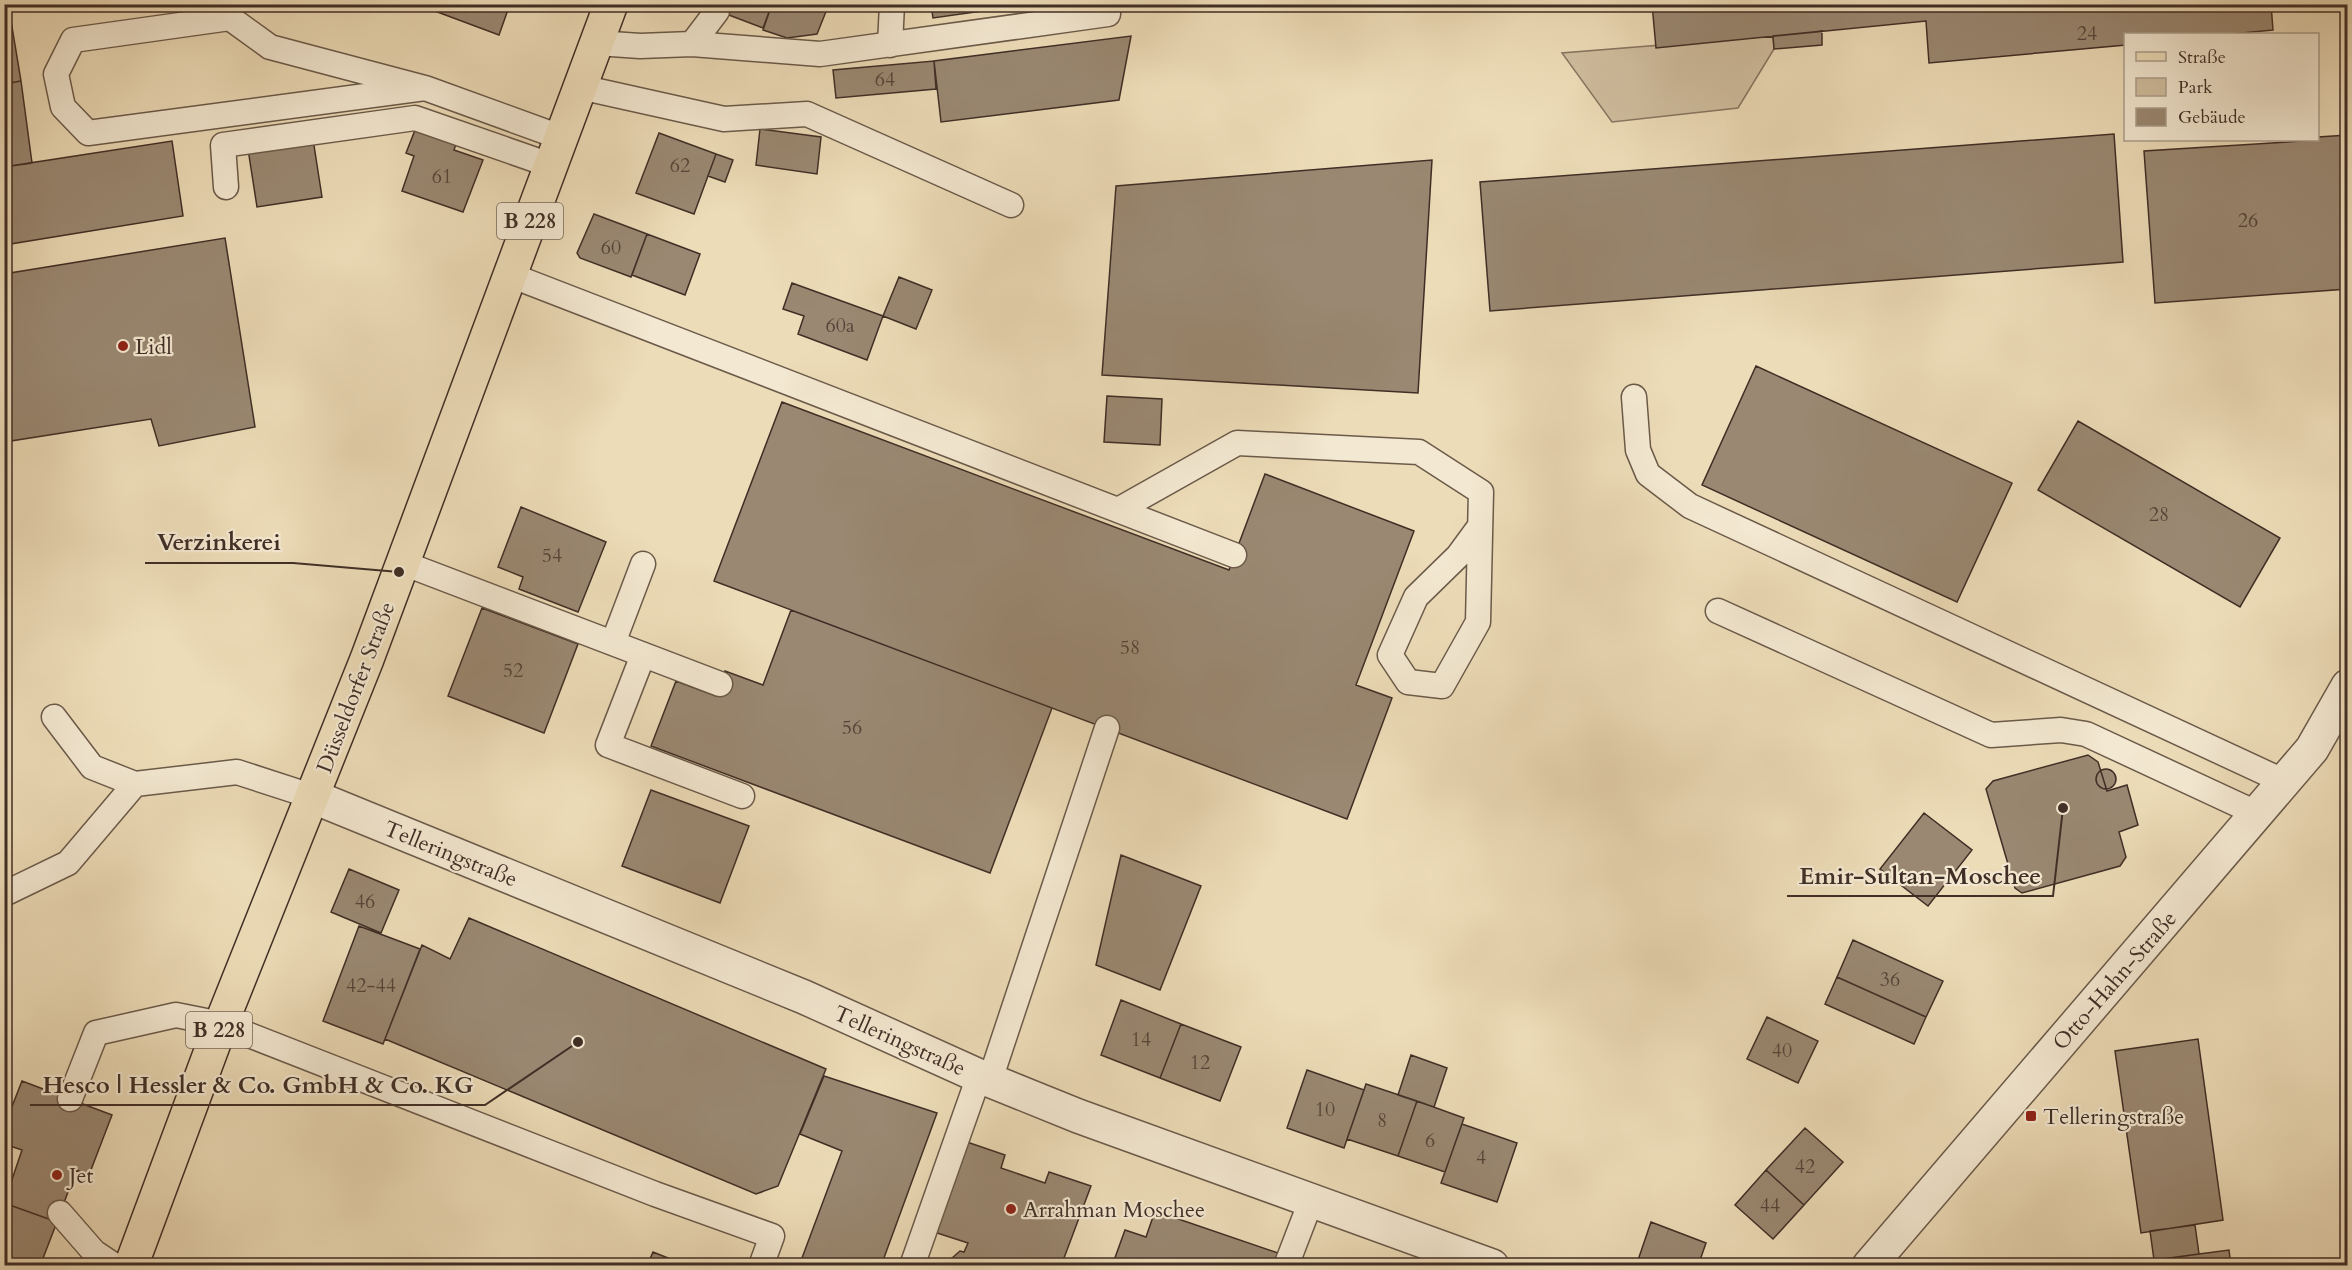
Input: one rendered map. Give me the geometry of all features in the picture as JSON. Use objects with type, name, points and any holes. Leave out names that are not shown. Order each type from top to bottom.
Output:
[{"type":"main road","name":"Düsseldorfer Straße","points":[[130,1266],[221,1024],[314,797],[611,4]]},
{"type":"street","name":"Otto-Hahn-Straße","points":[[1869,1266],[2312,749],[2348,686]]},
{"type":"street","name":"Telleringstraße","points":[[314,797],[804,997],[984,1078],[1142,1140],[1492,1266]]},
{"type":"lane","points":[[890,45],[892,4]]},
{"type":"lane","points":[[692,44],[717,10]]},
{"type":"lane","points":[[597,43],[639,46],[692,44],[820,54],[1108,14]]},
{"type":"lane","points":[[425,88],[88,133],[63,107],[56,74],[73,40],[230,18],[270,47],[425,88],[555,151]]},
{"type":"lane","points":[[580,87],[724,119],[807,114],[1011,205]]},
{"type":"lane","points":[[226,186],[223,145],[415,118],[555,151]]},
{"type":"lane","points":[[510,275],[1234,555]]},
{"type":"lane","points":[[1634,397],[1638,450],[1648,474],[1690,506],[2283,781]]},
{"type":"lane","points":[[1118,510],[1237,443],[1419,452],[1481,492],[1478,622],[1442,686],[1408,682],[1390,655],[1416,597],[1458,556],[1480,526]]},
{"type":"lane","points":[[403,563],[720,684]]},
{"type":"lane","points":[[613,643],[643,564]]},
{"type":"lane","points":[[1718,611],[1991,735],[2061,730],[2086,734],[2256,813]]},
{"type":"lane","points":[[643,655],[608,744],[742,796]]},
{"type":"lane","points":[[54,717],[92,767],[135,784],[237,772],[314,797]]},
{"type":"lane","points":[[912,1266],[984,1078],[1107,729]]},
{"type":"lane","points":[[4,894],[68,863],[135,784]]},
{"type":"lane","points":[[70,1099],[96,1033],[176,1015],[221,1024],[655,1194],[772,1236],[761,1266]]},
{"type":"lane","points":[[1286,1266],[1311,1201]]},
{"type":"lane","points":[[60,1213],[94,1252],[115,1266]]},
{"type":"green space","points":[[1773,36],[1774,49],[1738,108],[1612,122],[1562,53]]},
{"type":"building","points":[[425,4],[510,4],[499,35],[424,7]]},
{"type":"building","points":[[700,4],[772,4],[763,28]]},
{"type":"building","points":[[772,4],[829,4],[817,34],[787,38],[763,30]]},
{"type":"building","points":[[931,4],[1033,4],[933,18]]},
{"type":"building","points":[[1652,4],[2271,4],[2273,30],[2242,33],[2124,33],[2124,45],[1929,63],[1926,21],[1656,48]]},
{"type":"building","points":[[4,5],[10,15],[21,81],[4,84]]},
{"type":"building","points":[[1822,31],[1822,45],[1774,49],[1773,36]]},
{"type":"building","points":[[1131,36],[1119,100],[941,122],[934,61]]},
{"type":"building","points":[[934,61],[936,89],[836,98],[833,70]]},
{"type":"building","points":[[21,81],[32,163],[4,167],[4,84]]},
{"type":"building","points":[[417,125],[457,141],[454,150],[483,160],[463,212],[402,191],[414,156],[406,153]]},
{"type":"building","points":[[760,129],[821,137],[817,174],[756,165]]},
{"type":"building","points":[[659,133],[716,154],[694,214],[636,193]]},
{"type":"building","points":[[2114,134],[2123,262],[1490,311],[1480,182]]},
{"type":"building","points":[[2348,135],[2348,289],[2155,303],[2144,151],[2319,141],[2319,137]]},
{"type":"building","points":[[313,139],[322,197],[257,207],[248,149]]},
{"type":"building","points":[[172,141],[183,216],[4,245],[4,167]]},
{"type":"building","points":[[716,154],[733,160],[725,182],[708,176]]},
{"type":"building","points":[[1432,160],[1418,393],[1102,375],[1116,186]]},
{"type":"building","points":[[594,214],[647,234],[631,277],[580,258],[577,253]]},
{"type":"building","points":[[647,234],[700,254],[685,295],[632,275]]},
{"type":"building","name":"Lidl","points":[[225,238],[255,427],[159,446],[151,419],[4,442],[4,274]]},
{"type":"building","points":[[899,277],[932,290],[916,329],[883,316]]},
{"type":"building","points":[[792,283],[883,316],[867,360],[798,334],[804,316],[783,309]]},
{"type":"building","points":[[1756,366],[2012,483],[1957,602],[1702,485]]},
{"type":"building","points":[[1107,396],[1162,399],[1160,445],[1104,442]]},
{"type":"building","points":[[782,402],[1229,570],[1265,474],[1414,531],[1356,685],[1392,698],[1347,819],[714,581]]},
{"type":"building","points":[[2078,421],[2280,538],[2240,607],[2038,490]]},
{"type":"building","points":[[521,507],[606,542],[578,612],[519,589],[523,577],[498,567]]},
{"type":"building","points":[[482,608],[578,644],[544,733],[448,696]]},
{"type":"building","points":[[791,610],[1052,708],[990,873],[651,746],[676,681],[716,696],[725,671],[763,685]]},
{"type":"building","points":[[2088,755],[2098,762],[2107,791],[2127,785],[2138,825],[2119,832],[2126,857],[2120,866],[2022,893],[2015,888],[1986,789],[1993,781]]},
{"type":"building","points":[[2106,769],[2113,772],[2116,779],[2113,786],[2106,789],[2099,786],[2096,779],[2099,772]]},
{"type":"building","points":[[651,790],[749,826],[720,903],[622,866]]},
{"type":"building","points":[[1924,813],[1972,850],[1928,906],[1880,869]]},
{"type":"building","points":[[1121,855],[1201,886],[1160,990],[1096,965]]},
{"type":"building","points":[[349,869],[399,890],[381,933],[331,912]]},
{"type":"building","points":[[469,918],[826,1069],[778,1186],[756,1194],[385,1039],[422,945],[450,959]]},
{"type":"building","points":[[359,926],[420,949],[383,1044],[323,1021]]},
{"type":"building","points":[[1853,940],[1943,981],[1926,1017],[1837,977]]},
{"type":"building","points":[[1837,977],[1926,1017],[1914,1044],[1825,1004]]},
{"type":"building","points":[[1121,1000],[1181,1024],[1160,1078],[1101,1055]]},
{"type":"building","points":[[1767,1017],[1818,1041],[1798,1083],[1747,1059]]},
{"type":"building","points":[[1181,1024],[1241,1047],[1220,1101],[1160,1078]]},
{"type":"building","points":[[2198,1039],[2223,1220],[2141,1233],[2115,1051]]},
{"type":"building","points":[[1411,1055],[1447,1068],[1434,1107],[1398,1095]]},
{"type":"building","points":[[1307,1070],[1364,1090],[1344,1148],[1287,1128]]},
{"type":"building","points":[[824,1076],[937,1113],[881,1266],[799,1266],[842,1151],[800,1134]]},
{"type":"building","points":[[22,1081],[112,1115],[89,1175],[76,1170],[57,1222],[4,1203],[22,1150],[4,1144],[4,1127]]},
{"type":"building","points":[[1366,1084],[1417,1101],[1398,1156],[1347,1139]]},
{"type":"building","points":[[1417,1101],[1464,1118],[1445,1172],[1398,1156]]},
{"type":"building","points":[[1462,1124],[1517,1143],[1497,1202],[1441,1183]]},
{"type":"building","points":[[1805,1128],[1843,1162],[1804,1205],[1766,1170]]},
{"type":"building","name":"Arrahman Moschee","points":[[967,1142],[1005,1155],[1001,1168],[1045,1183],[1049,1172],[1091,1186],[1061,1266],[1028,1266],[1021,1263],[1020,1266],[943,1266],[960,1251],[964,1252],[968,1243],[931,1231]]},
{"type":"building","points":[[1766,1170],[1804,1205],[1773,1239],[1735,1205]]},
{"type":"building","points":[[4,1203],[57,1222],[40,1266],[26,1266],[4,1257]]},
{"type":"building","points":[[1155,1211],[1278,1253],[1274,1266],[1112,1266],[1125,1230],[1146,1237]]},
{"type":"building","points":[[1651,1222],[1706,1243],[1698,1266],[1636,1266]]},
{"type":"building","points":[[2195,1225],[2199,1254],[2154,1260],[2150,1231]]},
{"type":"building","points":[[2229,1250],[2231,1266],[2114,1266],[2199,1254]]},
{"type":"building","points":[[653,1252],[688,1266],[647,1266]]},
{"type":"place","name":"Lidl","points":[[123,346]]},
{"type":"place","name":"Verzinkerei","points":[[399,572]]},
{"type":"place","name":"Emir-Sultan-Moschee","points":[[2063,808]]},
{"type":"place","name":"Hesco | Hessler & Co. GmbH & Co. KG","points":[[578,1042]]},
{"type":"place","name":"Telleringstraße","points":[[2031,1116]]},
{"type":"place","name":"Jet","points":[[57,1175]]},
{"type":"place","name":"Arrahman Moschee","points":[[1011,1209]]}]
